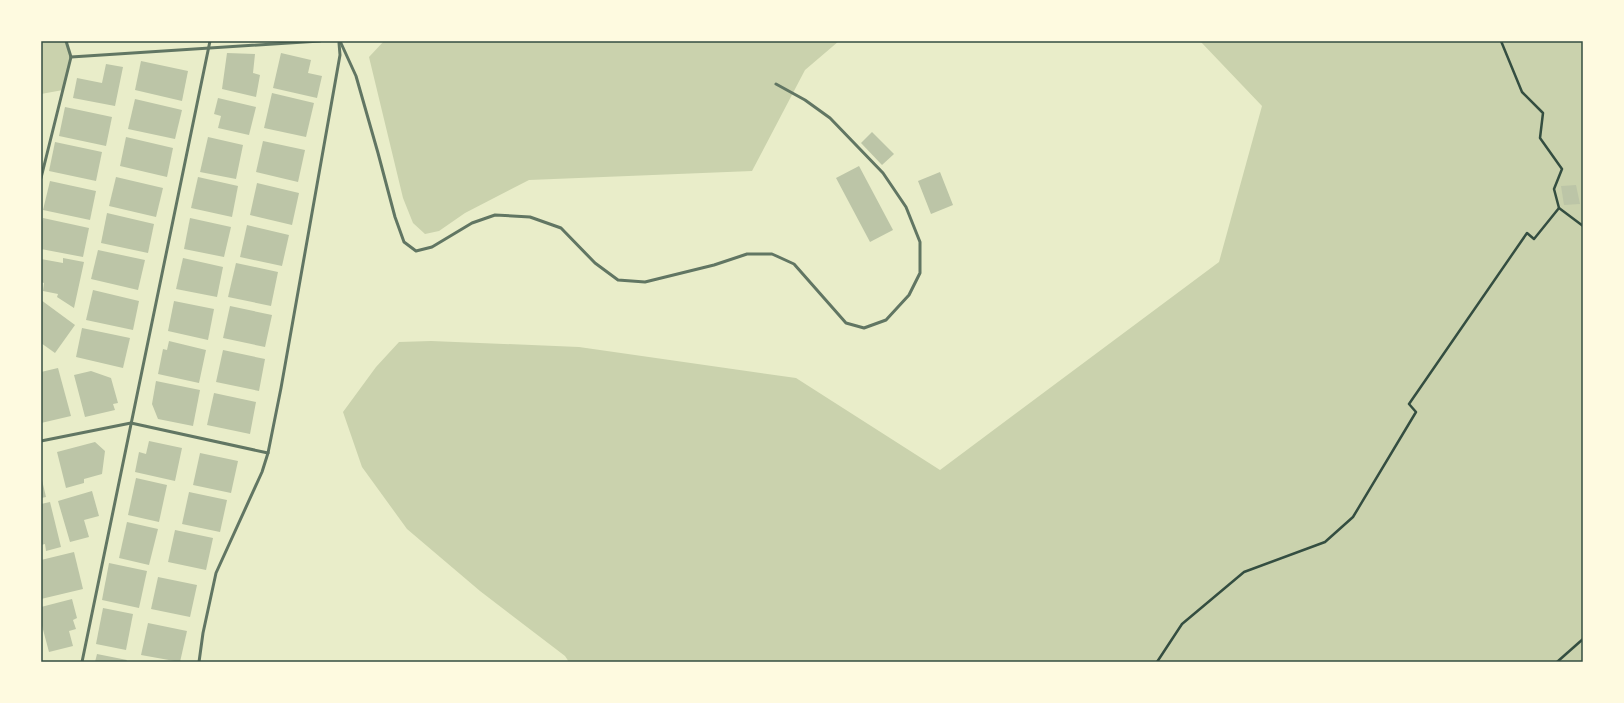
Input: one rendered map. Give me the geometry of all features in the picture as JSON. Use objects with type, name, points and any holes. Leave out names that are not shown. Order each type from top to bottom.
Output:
[{"type":"lane","points":[[41,178],[71,57],[66,41]]},
{"type":"lane","points":[[82,662],[210,48],[210,41]]},
{"type":"lane","points":[[71,57],[320,41]]},
{"type":"lane","points":[[340,41],[356,76],[395,217],[404,242],[416,251],[432,247],[472,223],[495,215],[530,217],[561,228],[595,264],[618,280],[644,282],[714,265],[747,254],[772,254],[794,264],[846,323],[864,328],[886,320],[909,295],[920,273],[920,242],[906,207],[883,173],[830,118],[805,100],[776,84]]},
{"type":"lane","points":[[199,662],[203,632],[216,573],[262,472],[268,454],[338,62],[340,41]]},
{"type":"lane","points":[[41,441],[131,423],[268,454]]},
{"type":"path","points":[[1501,41],[1522,92],[1543,113],[1540,138],[1562,169],[1554,189],[1559,208],[1583,226]]},
{"type":"path","points":[[1157,662],[1182,624],[1244,572],[1324,542],[1353,517],[1416,412],[1408,404],[1527,233],[1534,239],[1559,208]]},
{"type":"path","points":[[1557,662],[1583,639]]},
{"type":"green space","points":[[41,41],[66,41],[71,57],[63,90],[41,94]]},
{"type":"green space","points":[[384,41],[839,41],[805,70],[752,171],[529,180],[465,213],[439,231],[425,234],[413,223],[403,198],[369,57]]},
{"type":"green space","points":[[1200,41],[1583,41],[1583,662],[569,662],[565,656],[480,591],[407,529],[362,467],[343,412],[376,367],[399,342],[431,341],[579,347],[796,378],[940,470],[1219,262],[1262,106]]},
{"type":"building","points":[[227,53],[255,54],[253,73],[260,75],[256,97],[222,89]]},
{"type":"building","points":[[281,53],[311,60],[308,73],[322,76],[317,98],[273,88]]},
{"type":"building","points":[[141,61],[188,71],[182,101],[135,90]]},
{"type":"building","points":[[106,64],[123,67],[115,106],[73,98],[77,78],[102,83]]},
{"type":"building","points":[[272,93],[314,103],[306,137],[264,128]]},
{"type":"building","points":[[218,98],[256,107],[249,135],[218,128],[221,116],[214,114]]},
{"type":"building","points":[[135,99],[182,110],[175,139],[128,129]]},
{"type":"building","points":[[65,107],[112,117],[106,146],[59,136]]},
{"type":"building","points":[[872,132],[894,154],[882,165],[861,143]]},
{"type":"building","points":[[126,137],[173,148],[167,177],[120,166]]},
{"type":"building","points":[[208,137],[243,145],[236,179],[200,172]]},
{"type":"building","points":[[263,141],[305,150],[298,182],[256,172]]},
{"type":"building","points":[[55,142],[102,152],[96,181],[49,171]]},
{"type":"building","points":[[859,166],[893,230],[870,242],[836,178]]},
{"type":"building","points":[[940,172],[953,205],[931,214],[918,181]]},
{"type":"building","points":[[116,177],[163,188],[156,217],[109,206]]},
{"type":"building","points":[[198,177],[238,186],[232,217],[191,208]]},
{"type":"building","points":[[50,181],[96,191],[90,220],[43,210]]},
{"type":"building","points":[[257,183],[299,193],[292,225],[250,215]]},
{"type":"building","points":[[1576,185],[1580,204],[1564,205],[1561,186]]},
{"type":"building","points":[[107,213],[154,224],[148,253],[101,243]]},
{"type":"building","points":[[43,218],[89,228],[83,257],[41,249],[41,226]]},
{"type":"building","points":[[190,218],[231,227],[224,257],[184,249]]},
{"type":"building","points":[[247,225],[289,235],[282,266],[240,257]]},
{"type":"building","points":[[98,250],[145,260],[138,290],[91,279]]},
{"type":"building","points":[[63,258],[84,262],[74,308],[57,297],[58,294],[43,291],[44,283],[41,282],[41,259],[63,263]]},
{"type":"building","points":[[183,258],[223,267],[217,297],[176,289]]},
{"type":"building","points":[[236,263],[278,272],[271,306],[228,297]]},
{"type":"building","points":[[93,290],[139,301],[133,330],[86,320]]},
{"type":"building","points":[[41,300],[75,325],[55,353],[41,343]]},
{"type":"building","points":[[174,301],[214,309],[208,340],[168,331]]},
{"type":"building","points":[[230,306],[272,315],[265,347],[223,338]]},
{"type":"building","points":[[82,328],[130,338],[123,368],[76,357]]},
{"type":"building","points":[[169,341],[206,350],[199,383],[158,374],[163,349],[167,350]]},
{"type":"building","points":[[223,350],[265,359],[259,391],[216,382]]},
{"type":"building","points":[[58,368],[71,416],[41,423],[41,372]]},
{"type":"building","points":[[91,371],[111,378],[118,403],[113,404],[115,410],[85,417],[74,375]]},
{"type":"building","points":[[156,381],[200,390],[193,426],[158,419],[152,404]]},
{"type":"building","points":[[214,393],[256,402],[250,434],[207,425]]},
{"type":"building","points":[[149,441],[182,448],[175,481],[135,472],[139,452],[146,454]]},
{"type":"building","points":[[95,442],[105,451],[102,474],[84,479],[84,483],[66,488],[57,452]]},
{"type":"building","points":[[200,453],[238,461],[231,493],[193,485]]},
{"type":"building","points":[[41,476],[46,497],[41,498]]},
{"type":"building","points":[[136,478],[167,485],[159,522],[128,515]]},
{"type":"building","points":[[92,491],[99,516],[84,520],[89,537],[70,542],[58,501]]},
{"type":"building","points":[[189,492],[227,500],[220,532],[182,524]]},
{"type":"building","points":[[50,502],[61,547],[46,551],[45,544],[41,545],[41,504]]},
{"type":"building","points":[[127,522],[158,529],[149,565],[119,558]]},
{"type":"building","points":[[175,530],[213,538],[206,570],[168,562]]},
{"type":"building","points":[[74,552],[83,589],[41,599],[41,560]]},
{"type":"building","points":[[109,563],[147,571],[139,608],[102,600]]},
{"type":"building","points":[[158,577],[197,585],[190,617],[151,609]]},
{"type":"building","points":[[72,599],[77,618],[73,620],[76,629],[69,631],[73,646],[49,652],[41,622],[41,607]]},
{"type":"building","points":[[103,608],[133,614],[126,650],[96,644]]},
{"type":"building","points":[[148,623],[187,631],[180,662],[141,655]]},
{"type":"building","points":[[97,654],[127,660],[126,662],[95,662]]}]
